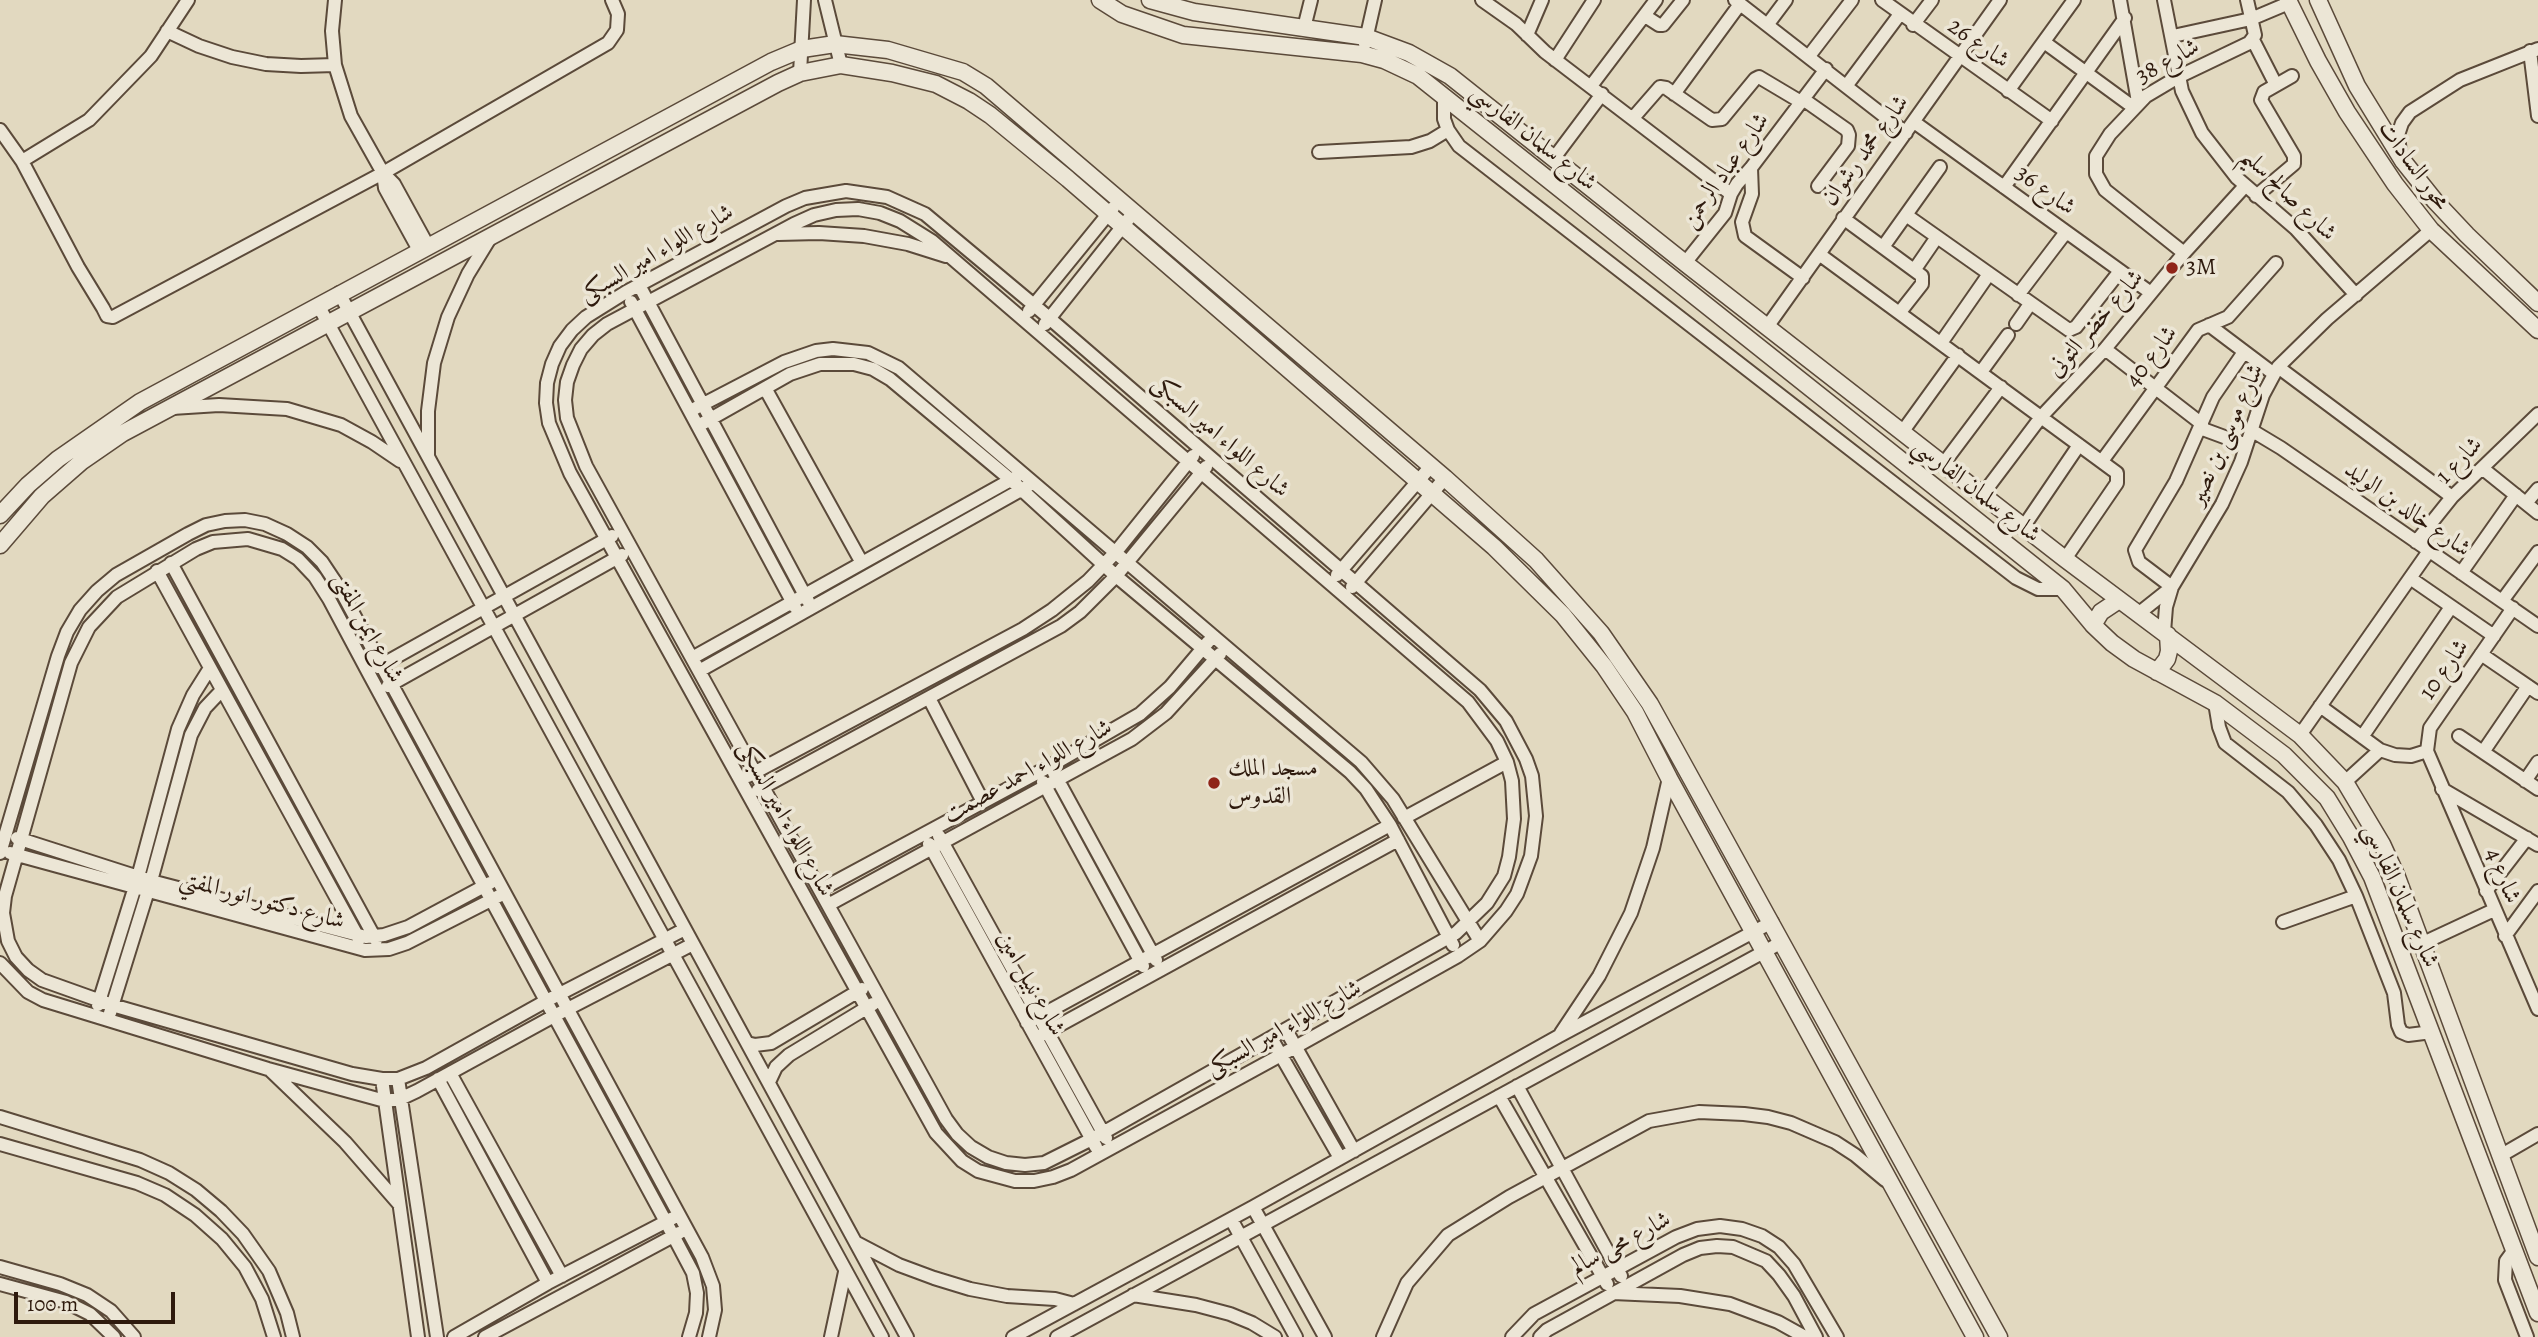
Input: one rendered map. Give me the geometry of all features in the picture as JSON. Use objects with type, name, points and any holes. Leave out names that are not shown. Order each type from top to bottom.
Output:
[{"type":"street","points":[[22,161],[89,120],[144,64],[188,0]]},
{"type":"street","points":[[335,0],[332,30],[335,65],[351,116],[383,173],[394,184],[423,248]]},
{"type":"street","points":[[0,130],[22,161],[107,316],[113,317],[383,173],[608,43],[617,30],[618,14],[612,0]]},
{"type":"street","points":[[800,73],[804,0]]},
{"type":"street","points":[[825,0],[841,65]]},
{"type":"street","name":"شارع سلمان الفارسي","points":[[1100,0],[1122,14],[1183,34],[1362,54],[1410,71],[2063,589],[2093,625],[2134,659],[2215,703],[2284,755],[2327,798],[2372,877],[2538,1313]]},
{"type":"street","name":"شارع سلمان الفارسي","points":[[1150,0],[1194,12],[1366,37],[1409,53],[1450,76],[2065,559],[2300,735],[2345,782],[2382,844],[2538,1257]]},
{"type":"street","points":[[1304,28],[1311,0]]},
{"type":"street","points":[[1362,54],[1375,0]]},
{"type":"street","points":[[1483,0],[1555,60],[1731,194]]},
{"type":"street","points":[[1527,35],[1542,0]]},
{"type":"street","points":[[1555,60],[1594,0]]},
{"type":"street","points":[[1591,86],[1656,0]]},
{"type":"street","points":[[1645,16],[1663,25],[1683,0]]},
{"type":"street","points":[[1768,24],[1786,0]]},
{"type":"street","points":[[1809,56],[1852,0]]},
{"type":"street","name":"شارع 26","points":[[1882,0],[1913,25],[2052,121]]},
{"type":"street","points":[[1913,25],[1932,0]]},
{"type":"street","name":"شارع محمد رشوان","points":[[1767,327],[2000,0]]},
{"type":"street","points":[[2008,91],[2074,0]]},
{"type":"street","points":[[2120,0],[2136,105]]},
{"type":"street","name":"شارع صالح سليم","points":[[2164,0],[2173,36],[2178,77],[2198,127],[2245,186],[2296,229],[2356,295]]},
{"type":"street","points":[[2247,0],[2255,34],[2253,40],[2276,85]]},
{"type":"street","name":"محور السادات","points":[[2318,0],[2361,93],[2403,161],[2435,201],[2538,303]]},
{"type":"street","points":[[1674,94],[1737,2]]},
{"type":"street","name":"شارع 36","points":[[1737,2],[1847,85],[2004,187],[2151,293]]},
{"type":"street","points":[[2173,36],[2251,19],[2289,2]]},
{"type":"street","name":"محور السادات","points":[[2289,2],[2318,61],[2378,161],[2431,230],[2505,300],[2536,322]]},
{"type":"street","points":[[1847,85],[1900,14]]},
{"type":"street","points":[[2004,187],[2124,18]]},
{"type":"street","points":[[167,31],[200,46],[244,60],[301,66],[335,65]]},
{"type":"street","name":"شارع 38","points":[[2184,253],[2105,190],[2096,174],[2096,156],[2100,147],[2136,105],[2178,77],[2253,40]]},
{"type":"street","points":[[2044,42],[2136,105]]},
{"type":"street","points":[[0,515],[42,472],[103,426],[141,402],[771,62],[803,49],[835,44],[898,52],[963,72],[986,86],[1445,478],[1536,560],[1601,633],[1650,704],[1999,1337]]},
{"type":"street","points":[[2318,61],[2339,50]]},
{"type":"street","points":[[2403,161],[2398,149],[2398,135],[2410,112],[2460,80],[2534,50],[2538,116]]},
{"type":"street","points":[[0,545],[43,496],[81,462],[123,433],[724,110],[800,73],[841,65],[936,83],[969,101],[1012,132],[1109,214],[1494,547],[1563,615],[1604,666],[1635,712],[1975,1337]]},
{"type":"street","name":"شارع عباد الرحمن","points":[[1685,263],[1725,213],[1731,194],[1826,69]]},
{"type":"street","points":[[2256,196],[2292,167],[2295,160],[2260,100],[2264,92],[2292,76]]},
{"type":"street","points":[[1633,118],[1656,90],[1666,88],[1717,121],[1725,116],[1759,77],[1802,100],[1847,130],[1848,146],[1818,186]]},
{"type":"street","points":[[1554,158],[1602,94]]},
{"type":"street","points":[[1444,96],[1444,119],[1459,146],[2016,578],[2038,589],[2063,589]]},
{"type":"street","points":[[1319,152],[1411,147],[1430,141],[1448,130]]},
{"type":"street","points":[[1883,247],[1940,167]]},
{"type":"street","points":[[1751,168],[1752,194],[1742,222],[1745,236],[1803,278]]},
{"type":"street","name":"شارع خضر التونى","points":[[1983,494],[2041,417],[2105,349],[2184,253],[2245,186]]},
{"type":"street","name":"شارع اللواء امير السبكى","points":[[856,192],[887,197],[925,214],[1034,305],[1356,582],[1494,705],[1517,739],[1526,758],[1535,796],[1536,827],[1531,856],[1517,894],[1480,941],[1458,956],[1071,1170],[1034,1181],[1015,1181],[978,1171],[962,1161],[936,1133],[570,473],[549,423],[546,403],[547,383],[560,346],[586,317],[626,292],[786,206],[825,193],[856,192]]},
{"type":"street","points":[[1023,319],[1121,200]]},
{"type":"street","name":"شارع اللواء امير السبكى","points":[[858,209],[880,213],[900,221],[932,241],[1468,702],[1497,741],[1507,762],[1514,800],[1514,829],[1504,876],[1496,890],[1468,923],[1450,938],[1098,1136],[1044,1163],[1006,1163],[971,1147],[957,1134],[946,1119],[586,466],[567,418],[567,382],[581,349],[593,335],[607,324],[774,234],[814,215],[858,209]]},
{"type":"street","points":[[1038,332],[1134,212]]},
{"type":"street","points":[[1906,215],[2065,329],[2073,329],[2120,271]]},
{"type":"street","points":[[1843,218],[1922,276],[1922,284],[1900,312]]},
{"type":"street","name":"شارع موسى بن نصير","points":[[2166,633],[2166,607],[2172,587],[2222,503],[2263,395],[2276,371],[2306,337],[2431,230]]},
{"type":"street","points":[[2018,295],[2066,232]]},
{"type":"street","points":[[428,459],[428,411],[441,340],[448,317],[468,274],[493,233]]},
{"type":"street","points":[[774,234],[863,236],[908,244],[950,257]]},
{"type":"street","points":[[1914,269],[1937,237]]},
{"type":"street","points":[[1819,254],[2118,473],[2119,480],[2065,559]]},
{"type":"street","name":"شارع 40","points":[[2102,461],[2154,387],[2199,330],[2228,317],[2276,263]]},
{"type":"street","points":[[1941,343],[1989,274]]},
{"type":"street","points":[[639,285],[812,608]]},
{"type":"street","points":[[2505,300],[2516,293],[2518,285]]},
{"type":"street","points":[[626,292],[799,615]]},
{"type":"street","points":[[339,293],[907,1337]]},
{"type":"street","points":[[1981,372],[2030,304]]},
{"type":"street","points":[[318,305],[882,1337]]},
{"type":"street","points":[[2209,325],[2452,497]]},
{"type":"street","points":[[690,411],[799,355],[833,349],[868,353],[899,368],[1017,477]]},
{"type":"street","points":[[2105,349],[2201,426],[2246,445]]},
{"type":"street","points":[[2172,587],[2139,562],[2135,550],[2176,481],[2222,381],[2244,352]]},
{"type":"street","points":[[1903,431],[1958,355]]},
{"type":"street","points":[[698,426],[790,374],[820,364],[854,364],[873,369],[891,379],[1115,553],[1361,762],[1393,799],[1480,941]]},
{"type":"street","points":[[1944,463],[2001,387]]},
{"type":"street","points":[[765,388],[862,563]]},
{"type":"street","points":[[168,408],[219,405],[287,409],[341,425],[403,463]]},
{"type":"street","name":"شارع 1","points":[[2416,542],[2452,497],[2538,414]]},
{"type":"street","name":"شارع خالد بن الوليد","points":[[2251,430],[2538,626]]},
{"type":"street","points":[[2024,526],[2079,445]]},
{"type":"street","points":[[739,780],[1023,628],[1070,597],[1115,553],[1199,448]]},
{"type":"street","points":[[748,796],[1061,626],[1080,612],[1116,576],[1212,459]]},
{"type":"street","points":[[570,473],[586,466]]},
{"type":"street","points":[[1330,584],[1431,466]]},
{"type":"street","points":[[2482,468],[2538,513]]},
{"type":"street","points":[[692,658],[1017,477]]},
{"type":"street","points":[[1345,596],[1445,478]]},
{"type":"street","points":[[1028,486],[1116,576],[1350,772],[1366,789],[1398,839],[1458,956]]},
{"type":"street","points":[[699,671],[1028,486]]},
{"type":"street","points":[[2461,573],[2521,499],[2538,489]]},
{"type":"street","name":"شارع ايمن المفتى","points":[[0,851],[3,833],[58,656],[67,632],[80,610],[97,591],[116,575],[206,526],[225,521],[255,522],[287,534],[307,547],[322,562],[340,589],[688,1229],[713,1286],[715,1310],[709,1337]]},
{"type":"street","points":[[368,672],[622,531]]},
{"type":"street","name":"شارع ايمن المفتى","points":[[398,1079],[352,1074],[106,1003],[42,980],[16,957],[8,942],[3,913],[5,897],[71,663],[79,644],[102,611],[117,597],[196,549],[230,540],[266,542],[298,559],[315,577],[329,599],[693,1273],[696,1313],[689,1337]]},
{"type":"street","points":[[379,692],[632,549]]},
{"type":"street","points":[[2300,735],[2429,551]]},
{"type":"street","points":[[2502,600],[2538,552]]},
{"type":"street","points":[[171,563],[382,950]]},
{"type":"street","points":[[157,571],[365,950]]},
{"type":"street","points":[[2410,578],[2494,636]]},
{"type":"street","name":"شارع موسى بن نصير","points":[[2138,614],[2172,587]]},
{"type":"street","points":[[2093,625],[2101,612],[2119,600]]},
{"type":"street","points":[[2362,737],[2451,607]]},
{"type":"street","name":"شارع 10","points":[[2428,755],[2430,728],[2513,608]]},
{"type":"street","points":[[2157,672],[2167,659],[2169,651],[2166,633]]},
{"type":"street","name":"شارع اللواء احمد عصمت","points":[[820,891],[1140,714],[1156,702],[1213,637]]},
{"type":"street","name":"شارع اللواء احمد عصمت","points":[[828,905],[1150,727],[1226,648]]},
{"type":"street","points":[[2481,654],[2533,690],[2483,752]]},
{"type":"street","points":[[143,884],[178,729],[193,695],[211,668]]},
{"type":"street","points":[[108,1020],[106,1003],[191,735],[205,708],[222,690]]},
{"type":"street","points":[[929,698],[983,802]]},
{"type":"street","points":[[2215,703],[2225,743],[2288,792],[2316,825],[2339,860],[2394,993],[2401,1032],[2408,1035],[2432,1032]]},
{"type":"street","points":[[2320,706],[2379,750],[2403,755],[2428,755]]},
{"type":"street","points":[[2459,736],[2538,789]]},
{"type":"street","points":[[2345,782],[2379,750]]},
{"type":"street","name":"شارع 4","points":[[2428,755],[2537,1005]]},
{"type":"street","points":[[1404,818],[1507,762]]},
{"type":"street","points":[[2525,781],[2538,762]]},
{"type":"street","points":[[1050,766],[1161,970]]},
{"type":"street","points":[[1037,773],[1148,976]]},
{"type":"street","points":[[1559,1036],[1599,976],[1631,913],[1653,848],[1669,778]]},
{"type":"street","points":[[2442,789],[2532,842],[2486,891]]},
{"type":"street","points":[[1033,1020],[1390,825]]},
{"type":"street","name":"شارع نبيل امين","points":[[929,831],[1106,1151]]},
{"type":"street","name":"شارع دكتور انور المفتي","points":[[3,833],[143,884],[365,950],[382,950],[407,943],[506,893]]},
{"type":"street","points":[[1042,1035],[1398,839]]},
{"type":"street","name":"شارع دكتور انور المفتي","points":[[0,851],[374,937],[408,927],[498,878]]},
{"type":"street","points":[[332,889],[344,881]]},
{"type":"street","points":[[2505,936],[2538,891]]},
{"type":"street","points":[[2283,922],[2356,896]]},
{"type":"street","points":[[2421,944],[2494,910]]},
{"type":"street","points":[[1013,1337],[1559,1036],[1772,922]]},
{"type":"street","points":[[382,1079],[418,1335],[439,1335],[398,1079],[426,1068],[546,1001],[685,929]]},
{"type":"street","points":[[1056,1337],[1782,942]]},
{"type":"street","points":[[0,964],[27,992],[43,1000],[268,1069],[384,1101],[400,1098],[450,1073],[693,944]]},
{"type":"street","points":[[747,1043],[755,1045],[771,1042],[871,983]]},
{"type":"street","points":[[768,1082],[776,1067],[789,1055],[880,999]]},
{"type":"street","points":[[94,1016],[106,1003]]},
{"type":"street","points":[[1286,1030],[1354,1151]]},
{"type":"street","points":[[1271,1038],[1340,1158]]},
{"type":"street","points":[[268,1069],[345,1142],[399,1204]]},
{"type":"street","points":[[450,1073],[562,1276]]},
{"type":"street","points":[[438,1079],[548,1283]]},
{"type":"street","points":[[1517,1086],[1626,1286]]},
{"type":"street","points":[[1499,1096],[1613,1293],[1680,1296],[1730,1304],[1778,1322],[1805,1337]]},
{"type":"street","points":[[1383,1337],[1407,1283],[1448,1235],[1545,1177],[1649,1121],[1699,1112],[1744,1114],[1791,1123],[1835,1142],[1891,1186]]},
{"type":"street","points":[[0,1117],[140,1160],[169,1173],[196,1190],[221,1210],[243,1234],[269,1271],[287,1313],[293,1337]]},
{"type":"street","points":[[2500,1156],[2538,1134]]},
{"type":"street","points":[[0,1144],[137,1183],[165,1195],[195,1215],[222,1239],[245,1267],[262,1299],[274,1337]]},
{"type":"street","points":[[1253,1207],[1325,1337]]},
{"type":"street","points":[[454,1337],[548,1283],[680,1214]]},
{"type":"street","points":[[1231,1219],[1296,1337]]},
{"type":"street","name":"شارع محى سالم","points":[[1512,1337],[1534,1314],[1676,1237],[1697,1229],[1720,1226],[1742,1229],[1762,1236],[1779,1247],[1794,1264],[1837,1337]]},
{"type":"street","points":[[485,1337],[688,1229]]},
{"type":"street","points":[[856,1243],[899,1265],[970,1289],[1007,1296],[1055,1299],[1074,1304]]},
{"type":"street","name":"شارع محى سالم","points":[[1540,1337],[1547,1330],[1682,1255],[1700,1248],[1733,1247],[1766,1261],[1779,1275],[1794,1296],[1816,1337]]},
{"type":"street","points":[[2514,1250],[2504,1267],[2505,1280],[2527,1337]]},
{"type":"street","points":[[0,1267],[87,1294],[111,1311],[134,1337]]},
{"type":"street","points":[[831,1337],[845,1272]]},
{"type":"street","points":[[0,1284],[66,1302],[90,1314],[114,1337]]},
{"type":"street","points":[[1133,1295],[1196,1305],[1230,1314],[1275,1337]]},
{"type":"place","name":"3M","points":[[2172,268]]},
{"type":"place","name":"مسجد الملك القدوس","points":[[1214,783]]}]
